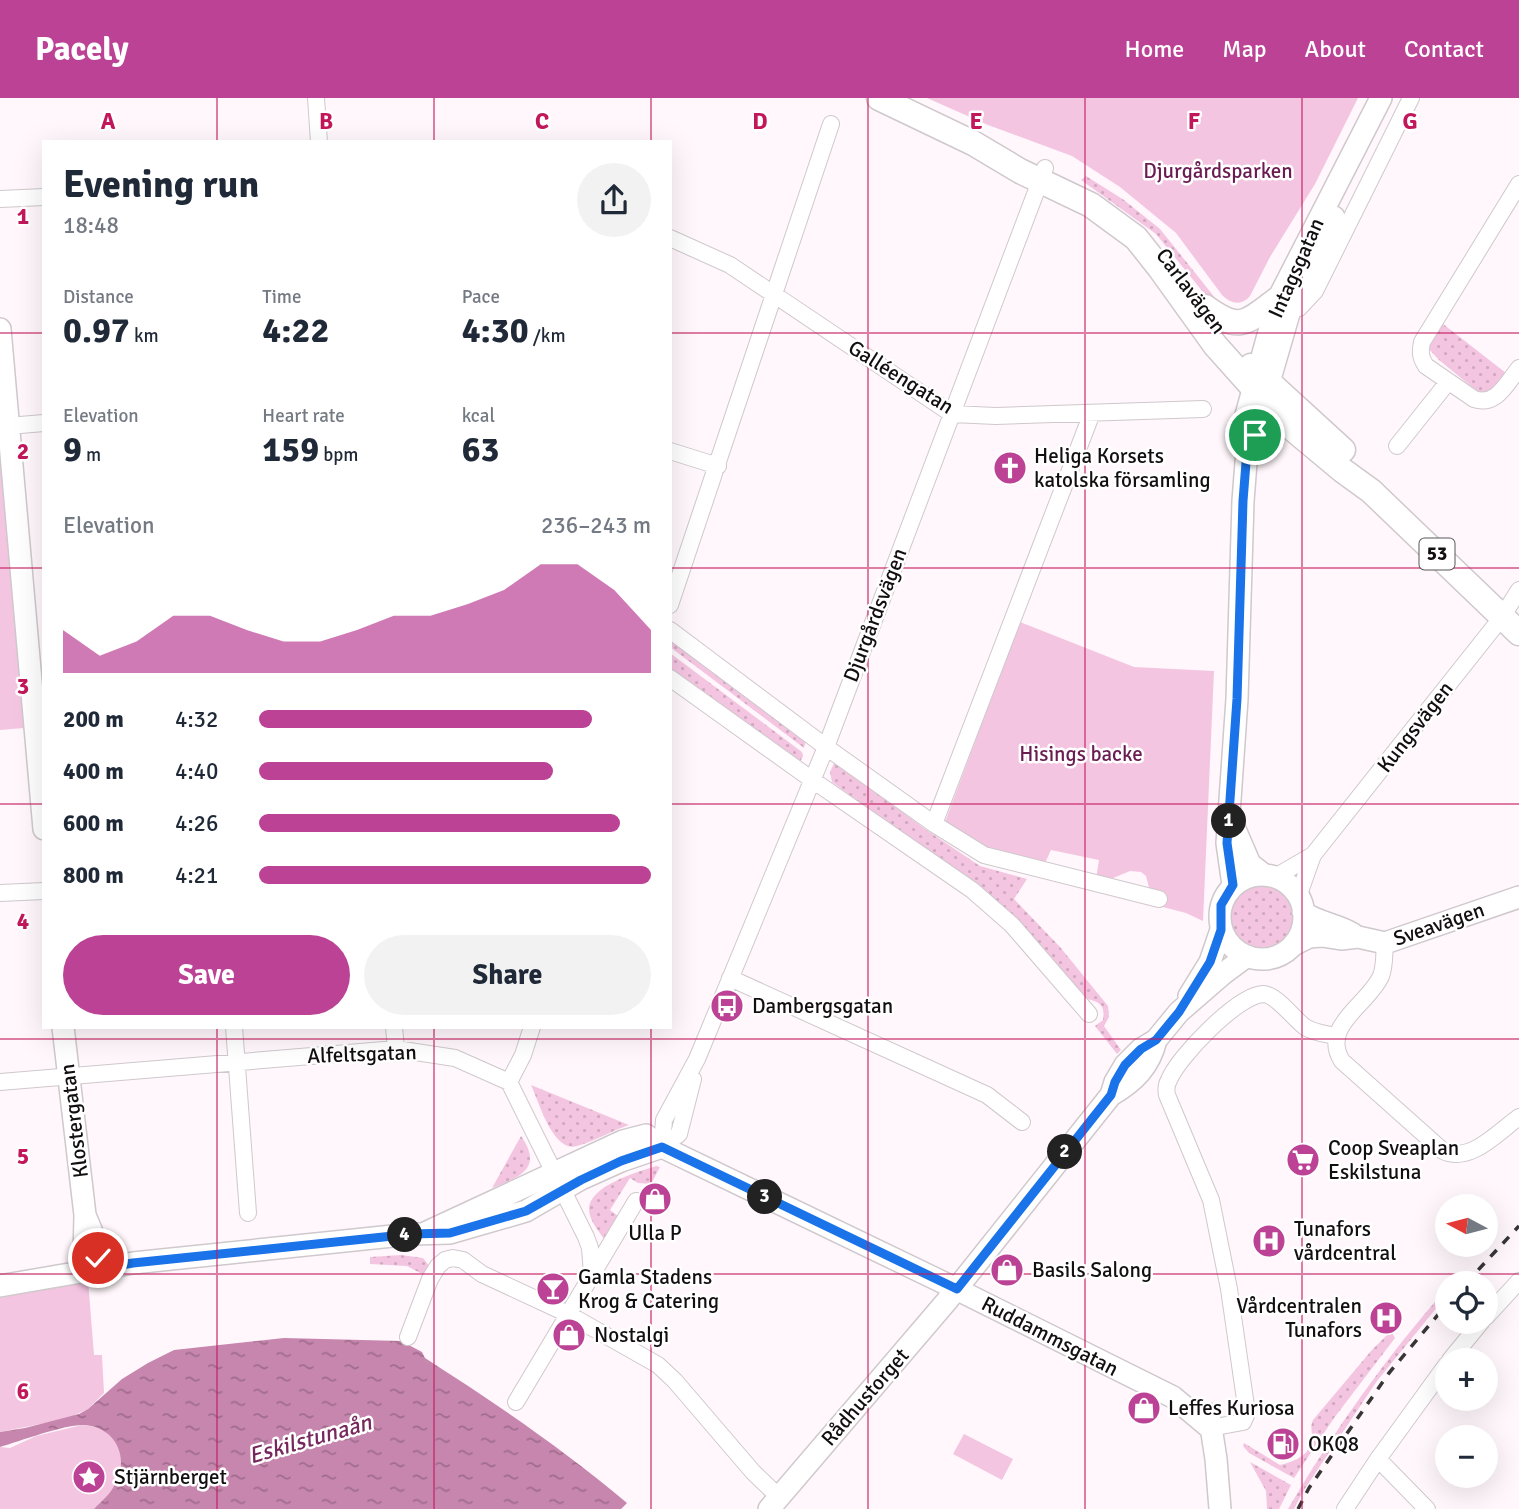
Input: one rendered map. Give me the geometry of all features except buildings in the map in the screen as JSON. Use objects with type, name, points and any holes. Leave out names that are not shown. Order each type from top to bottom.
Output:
[{"type":"main road","name":"Carlavägen","points":[[878,98],[1043,174],[1098,193],[1139,226],[1168,255],[1261,386]]},
{"type":"main road","name":"Carlavägen","points":[[1043,174],[1136,239],[1206,333],[1261,386],[1350,457],[1371,491],[1515,607]]},
{"type":"main road","points":[[1205,307],[1223,321],[1233,323],[1246,321],[1284,304]]},
{"type":"street","points":[[316,98],[319,140]]},
{"type":"street","name":"Intagsgatan","points":[[1233,885],[1227,843],[1237,699],[1247,450],[1260,422],[1261,386],[1284,304],[1381,98]]},
{"type":"street","name":"Intagsgatan","points":[[1284,304],[1395,98]]},
{"type":"street","name":"Intagsgatan","points":[[1284,304],[1299,308],[1315,291],[1411,98]]},
{"type":"street","points":[[672,598],[831,124]]},
{"type":"street","name":"Djurgårdsvägen","points":[[662,1147],[664,1120],[697,1059],[826,747],[1043,174]]},
{"type":"street","points":[[1519,184],[1422,342],[1421,358],[1426,366],[1448,382],[1475,399],[1489,401],[1519,368]]},
{"type":"street","points":[[0,199],[42,197]]},
{"type":"street","name":"Galléengatan","points":[[672,239],[730,265],[951,414],[996,416],[1203,409]]},
{"type":"street","points":[[0,338],[42,808]]},
{"type":"street","points":[[1397,446],[1448,382]]},
{"type":"street","points":[[934,824],[1092,413]]},
{"type":"street","points":[[8,425],[42,423]]},
{"type":"street","points":[[672,452],[718,466]]},
{"type":"street","name":"Kungsvägen","points":[[1301,904],[1313,855],[1515,607]]},
{"type":"street","points":[[672,632],[826,747],[984,856],[1159,899]]},
{"type":"street","points":[[672,679],[972,890],[1012,925],[1089,1014]]},
{"type":"street","name":"Intagsgatan","points":[[1229,815],[1250,864],[1269,875]]},
{"type":"street","name":"Kungsvägen","points":[[1269,875],[1313,855]]},
{"type":"street","points":[[957,1289],[1111,1095],[1125,1065],[1141,1049],[1156,1040],[1179,1012],[1210,962],[1221,930],[1221,905],[1233,885],[1251,876],[1269,875],[1290,885],[1301,904],[1302,927],[1293,945],[1277,956],[1247,956],[1233,947],[1221,930]]},
{"type":"street","points":[[0,893],[42,891]]},
{"type":"street","name":"Sveavägen","points":[[1293,945],[1309,937],[1358,937],[1385,943],[1519,897]]},
{"type":"street","name":"Sveavägen","points":[[1301,904],[1313,919],[1342,926],[1358,937]]},
{"type":"street","points":[[1385,943],[1381,976],[1336,1036],[1336,1052],[1342,1061],[1452,1156],[1471,1153],[1519,1117]]},
{"type":"street","points":[[1179,1012],[1247,956]]},
{"type":"street","points":[[730,978],[987,1096],[1022,1122]]},
{"type":"street","points":[[1220,1509],[1216,1459],[1210,1428],[1243,1422],[1247,1413],[1229,1289],[1211,1200],[1167,1095],[1169,1080],[1177,1066],[1222,1017],[1257,996],[1265,994],[1273,998],[1312,1031],[1336,1036]]},
{"type":"street","name":"Klostergatan","points":[[63,1029],[85,1215],[97,1247],[98,1258],[92,1270]]},
{"type":"street","points":[[234,1029],[248,1213]]},
{"type":"street","points":[[394,1029],[396,1048]]},
{"type":"street","points":[[531,1029],[523,1055],[509,1082],[590,1248],[592,1274]]},
{"type":"street","name":"Alfeltsgatan","points":[[0,1082],[396,1048],[455,1058],[509,1082]]},
{"type":"street","points":[[0,1286],[133,1263],[425,1233],[450,1233],[526,1211],[559,1180],[662,1147]]},
{"type":"street","name":"Ruddammsgatan","points":[[662,1147],[1173,1397],[1210,1428]]},
{"type":"street","points":[[516,1402],[636,1201]]},
{"type":"street","points":[[408,1337],[430,1279],[438,1266],[453,1258],[463,1260],[482,1274],[568,1314],[658,1365],[675,1381],[752,1472],[775,1505]]},
{"type":"street","points":[[1498,1304],[1519,1281]]},
{"type":"street","name":"Rådhustorget","points":[[775,1505],[957,1289]]},
{"type":"street","points":[[1460,1348],[1472,1334]]},
{"type":"street","points":[[1345,1509],[1435,1381]]},
{"type":"street","points":[[1378,1459],[1427,1509]]},
{"type":"green space","name":"Djurgårdsparken","points":[[927,98],[1358,98],[1315,184],[1270,257],[1250,296],[1236,303],[1222,295],[1176,233],[1120,187],[1072,156],[988,125]]},
{"type":"green space","points":[[1086,176],[1124,200],[1160,229],[1220,304],[1220,313],[1156,234],[1081,180]]},
{"type":"green space","points":[[1443,324],[1506,373],[1493,390],[1483,396],[1428,348]]},
{"type":"green space","points":[[0,458],[24,728],[0,730]]},
{"type":"green space","name":"Hisings backe","points":[[1020,622],[1134,667],[1214,671],[1203,921],[1163,907],[1150,891],[1146,876],[1141,872],[1130,871],[1106,881],[1096,879],[1099,860],[1051,850],[1045,863],[992,851],[945,822]]},
{"type":"green space","points":[[672,640],[806,740],[804,748],[672,649]]},
{"type":"green space","points":[[672,654],[802,752],[798,766],[672,671]]},
{"type":"green space","points":[[835,761],[925,829],[980,866],[1027,879],[1014,899],[1060,947],[1108,1006],[1109,1017],[1104,1026],[1121,1050],[1117,1054],[1095,1026],[1103,1020],[1101,1006],[1081,997],[973,885],[832,782],[830,772]]},
{"type":"green space","points":[[1262,884],[1275,887],[1286,894],[1293,905],[1296,918],[1293,931],[1286,942],[1275,949],[1262,952],[1249,949],[1238,942],[1231,931],[1228,918],[1231,905],[1238,894],[1249,887]]},
{"type":"green space","points":[[531,1085],[629,1125],[584,1144],[568,1146],[554,1134]]},
{"type":"green space","points":[[521,1136],[530,1156],[529,1164],[519,1175],[492,1188]]},
{"type":"green space","points":[[656,1166],[660,1167],[651,1184],[638,1183],[630,1178],[610,1210],[618,1216],[604,1239],[590,1217],[591,1201],[597,1193],[615,1181]]},
{"type":"green space","points":[[401,1255],[423,1258],[430,1267],[426,1276],[407,1266],[370,1264],[370,1257]]},
{"type":"green space","points":[[88,1280],[94,1355],[102,1355],[104,1393],[88,1409],[66,1419],[0,1432],[0,1298]]},
{"type":"green space","points":[[1435,1302],[1435,1310],[1377,1381],[1294,1509],[1288,1509],[1362,1394]]},
{"type":"green space","points":[[1391,1331],[1395,1338],[1334,1418],[1294,1478],[1249,1453],[1243,1446],[1244,1443],[1280,1465],[1306,1453],[1311,1443],[1313,1420]]},
{"type":"green space","points":[[82,1425],[106,1431],[117,1441],[121,1455],[119,1477],[106,1497],[94,1509],[0,1509],[0,1447],[10,1448],[36,1436]]},
{"type":"green space","points":[[964,1434],[1013,1459],[1002,1480],[953,1454]]},
{"type":"green space","points":[[1250,1462],[1291,1485],[1279,1509],[1267,1509],[1266,1491]]},
{"type":"water","name":"Eskilstunaån","points":[[284,1338],[401,1341],[422,1352],[425,1358],[528,1427],[627,1503],[621,1509],[94,1509],[113,1488],[121,1464],[117,1446],[104,1431],[76,1425],[0,1447],[0,1432],[79,1414],[122,1379],[174,1350]]},
{"type":"railway","points":[[1477,1271],[1519,1226]]},
{"type":"railway","points":[[1298,1509],[1309,1488],[1389,1373],[1435,1318]]},
{"type":"place","name":"Heliga Korsets katolska församling","points":[[1010,468]]},
{"type":"place","name":"Dambergsgatan","points":[[727,1006]]},
{"type":"place","name":"Coop Sveaplan Eskilstuna","points":[[1303,1160]]},
{"type":"place","name":"Ulla P","points":[[655,1199]]},
{"type":"place","name":"Tunafors vårdcentral","points":[[1269,1241]]},
{"type":"place","name":"Basils Salong","points":[[1007,1270]]},
{"type":"place","name":"Gamla Stadens Krog & Catering","points":[[553,1289]]},
{"type":"place","name":"Vårdcentralen Tunafors","points":[[1386,1318]]},
{"type":"place","name":"Nostalgi","points":[[569,1335]]},
{"type":"place","name":"Leffes Kuriosa","points":[[1144,1408]]},
{"type":"place","name":"OKQ8","points":[[1283,1444]]},
{"type":"place","name":"Stjärnberget","points":[[89,1477]]},
{"type":"route","points":[[98,1258],[92,1270],[133,1263],[412,1234],[450,1233],[526,1211],[621,1161],[662,1147],[957,1289],[1111,1095],[1125,1065],[1141,1049],[1156,1040],[1179,1012],[1210,962],[1221,930],[1221,905],[1233,885],[1227,843],[1237,699],[1243,501],[1247,450],[1255,435]]}]
